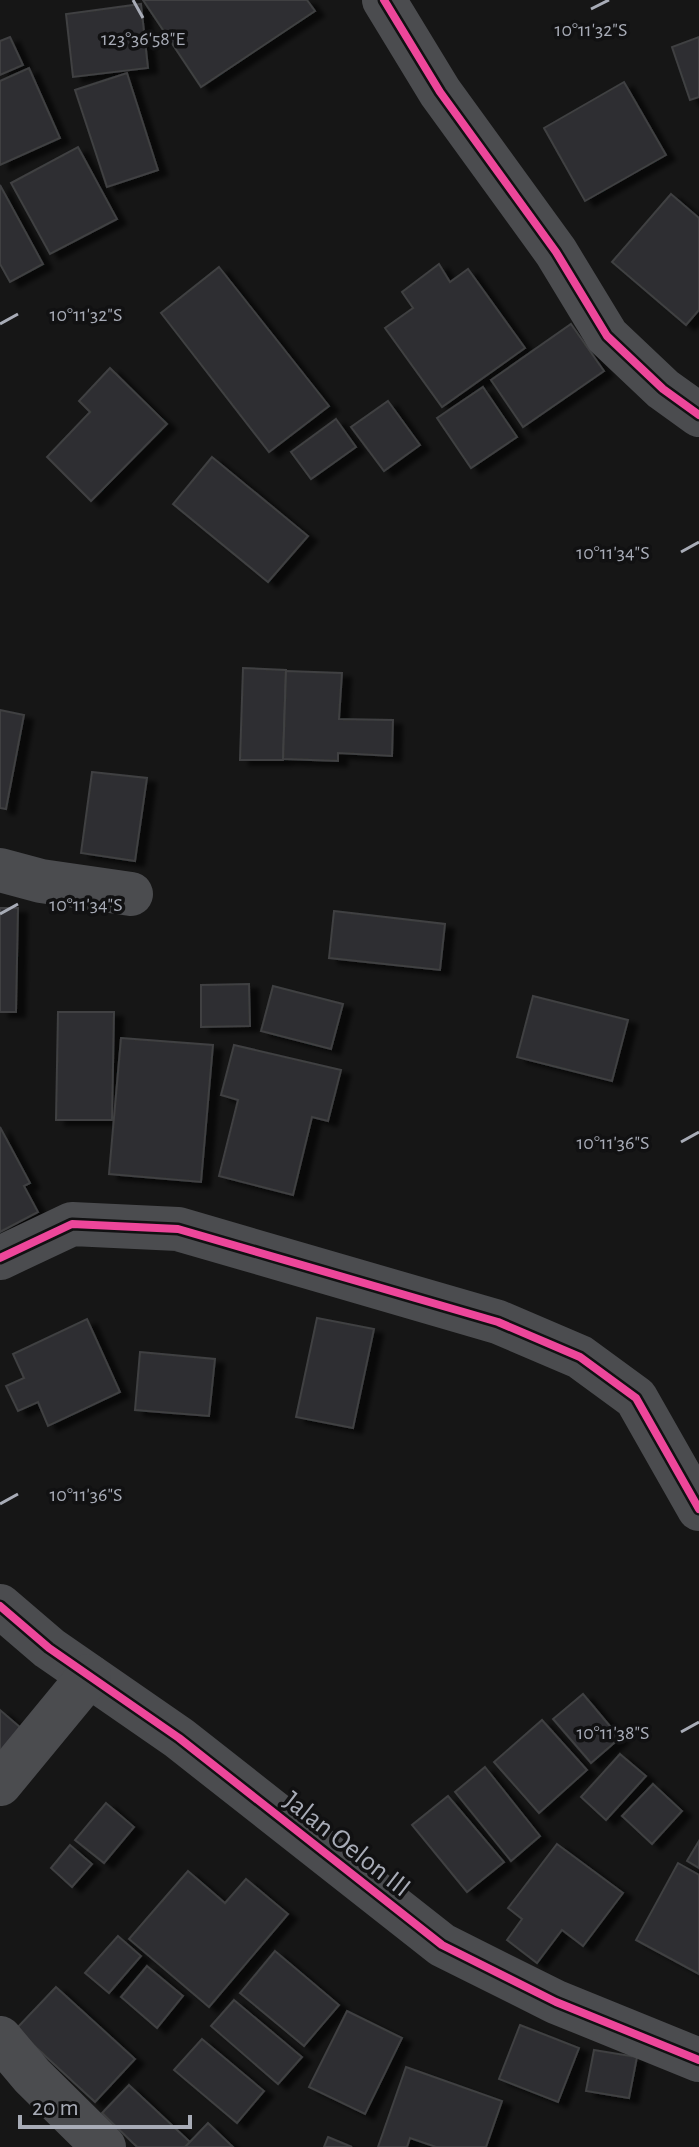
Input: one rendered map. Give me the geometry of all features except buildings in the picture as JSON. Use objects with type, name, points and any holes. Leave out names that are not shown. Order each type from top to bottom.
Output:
[{"type":"street","points":[[384,0],[440,92],[556,252],[607,336],[663,389],[699,415]]},
{"type":"street","points":[[0,870],[41,881],[131,894]]},
{"type":"street","points":[[0,1258],[72,1224],[178,1229],[498,1322],[580,1357],[636,1398],[699,1509]]},
{"type":"street","name":"Jalan Oelon III","points":[[0,1606],[89,1676],[179,1738],[442,1945],[556,2002],[699,2060]]},
{"type":"street","points":[[0,1784],[89,1676]]},
{"type":"street","points":[[0,2038],[104,2147]]},
{"type":"cycle path","points":[[384,0],[440,92],[556,252],[607,336],[663,389],[699,415]]},
{"type":"cycle path","points":[[0,1258],[72,1224],[178,1229],[498,1322],[580,1357],[636,1398],[699,1509]]},
{"type":"cycle path","points":[[0,1606],[49,1648],[179,1738],[442,1945],[556,2002],[699,2060]]}]
